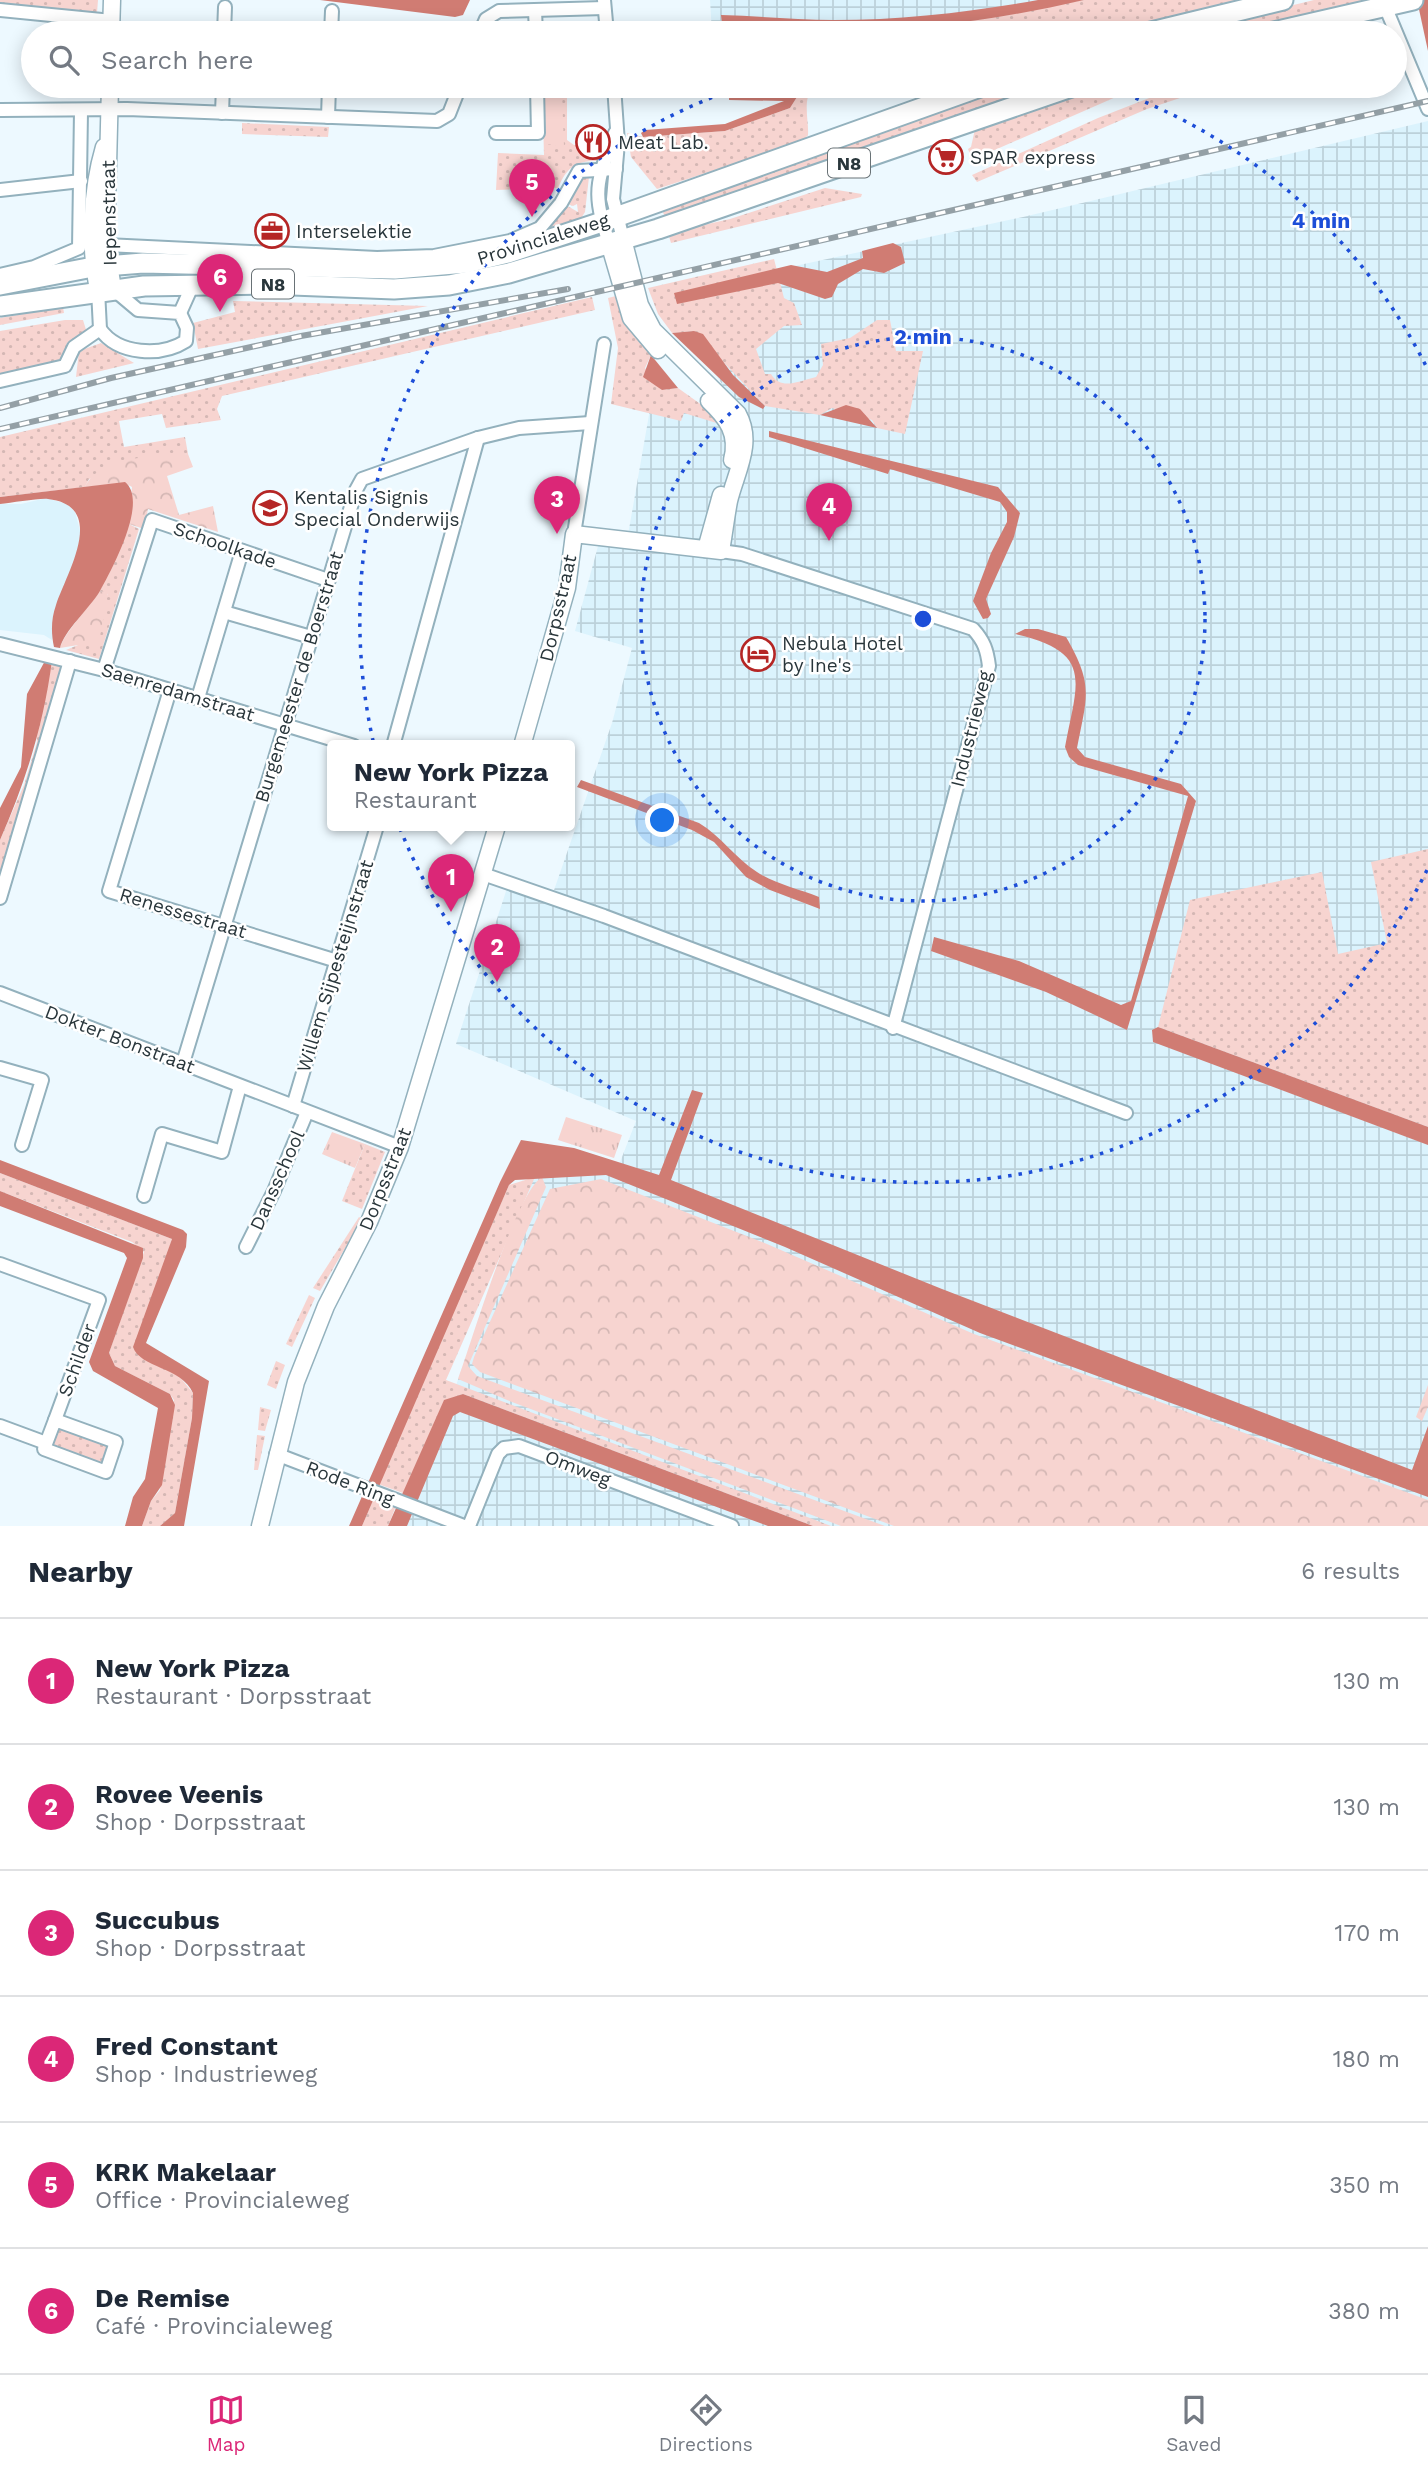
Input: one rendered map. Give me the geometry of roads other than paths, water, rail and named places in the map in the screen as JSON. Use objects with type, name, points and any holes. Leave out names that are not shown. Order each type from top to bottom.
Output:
[{"type":"main road","points":[[1196,21],[1283,0]]},
{"type":"main road","points":[[1321,21],[1413,0]]},
{"type":"main road","name":"Provincialeweg","points":[[0,285],[101,266],[212,263],[418,269],[497,256],[610,219],[949,98]]},
{"type":"main road","name":"Provincialeweg","points":[[0,306],[193,284],[394,289],[449,285],[509,273],[616,241],[1039,98]]},
{"type":"street","points":[[111,21],[112,0]]},
{"type":"street","points":[[487,21],[491,14],[604,4]]},
{"type":"street","points":[[1385,6],[1391,21]]},
{"type":"street","points":[[224,21],[225,7]]},
{"type":"street","points":[[0,10],[72,21]]},
{"type":"street","points":[[332,11],[332,21]]},
{"type":"street","points":[[536,11],[536,21]]},
{"type":"street","points":[[1407,59],[1428,110]]},
{"type":"street","name":"Iepenstraat","points":[[101,266],[106,245],[110,98]]},
{"type":"street","points":[[222,113],[223,98]]},
{"type":"street","points":[[328,117],[329,98]]},
{"type":"street","points":[[0,110],[222,113],[437,121],[449,114],[455,98]]},
{"type":"street","points":[[496,132],[538,133],[537,98]]},
{"type":"street","points":[[610,219],[616,169],[615,98]]},
{"type":"street","name":"Iepenstraat","points":[[0,275],[28,269],[75,251],[81,242],[81,111]]},
{"type":"street","points":[[617,127],[601,168],[596,193],[610,219],[640,305],[653,330],[738,414],[743,425],[744,450],[714,550]]},
{"type":"street","name":"Iepenstraat","points":[[103,296],[98,167],[107,138]]},
{"type":"street","name":"Iepenstraat","points":[[81,152],[98,167]]},
{"type":"street","points":[[601,168],[616,169]]},
{"type":"street","name":"Provincialeweg","points":[[106,245],[377,258],[434,256],[510,241],[540,228],[561,204],[579,171],[601,168]]},
{"type":"street","points":[[0,190],[81,181]]},
{"type":"street","points":[[100,329],[111,340],[133,352],[186,341],[187,328],[180,313],[193,284]]},
{"type":"street","points":[[100,329],[103,296],[148,313],[180,313]]},
{"type":"street","points":[[0,381],[65,366],[74,347],[100,329]]},
{"type":"street","name":"Dorpsstraat","points":[[524,740],[567,588],[604,344]]},
{"type":"street","name":"Burgemeester de Boerstraat","points":[[183,1063],[328,580],[356,490],[362,479],[478,438],[519,428],[590,423]]},
{"type":"street","points":[[395,740],[478,438]]},
{"type":"street","name":"Schoolkade","points":[[104,670],[152,520],[328,580]]},
{"type":"street","name":"Industrieweg","points":[[574,534],[741,554],[957,623],[972,629],[983,639],[989,666],[893,1028]]},
{"type":"street","points":[[198,698],[242,551]]},
{"type":"street","points":[[224,612],[312,637]]},
{"type":"street","name":"Saenredamstraat","points":[[0,644],[104,670],[334,740]]},
{"type":"street","points":[[0,898],[70,661]]},
{"type":"street","name":"Renessestraat","points":[[170,690],[109,891],[337,961]]},
{"type":"street","name":"Willem Sijpesteijnstraat","points":[[293,1106],[376,831]]},
{"type":"street","name":"Dorpsstraat","points":[[260,1526],[288,1406],[315,1332],[369,1222],[400,1147],[496,831]]},
{"type":"street","points":[[483,874],[604,916],[893,1028],[1126,1113]]},
{"type":"street","name":"Dokter Bonstraat","points":[[0,993],[400,1147]]},
{"type":"street","points":[[0,1068],[42,1080],[23,1145]]},
{"type":"street","points":[[144,1196],[162,1135],[222,1152],[240,1086]]},
{"type":"street","name":"Dansschool","points":[[246,1247],[274,1191],[307,1112]]},
{"type":"street","name":"Schilder","points":[[0,1264],[99,1300],[46,1443]]},
{"type":"street","points":[[0,1426],[46,1443],[44,1449],[106,1472],[116,1442],[55,1420]]},
{"type":"street","name":"Omweg","points":[[466,1526],[498,1454],[504,1448],[519,1446],[732,1526]]},
{"type":"street","name":"Rode Ring","points":[[276,1454],[466,1526]]},
{"type":"railway","points":[[0,429],[1428,101]]},
{"type":"railway","points":[[0,408],[111,378],[301,336],[568,289]]},
{"type":"place","name":"Meat Lab.","points":[[593,142]]},
{"type":"place","name":"SPAR express","points":[[946,157]]},
{"type":"place","name":"KRK Makelaar","points":[[532,217]]},
{"type":"place","name":"Interselektie","points":[[272,231]]},
{"type":"place","name":"De Remise","points":[[220,312]]},
{"type":"place","name":"Kentalis Signis Special Onderwijs","points":[[270,508]]},
{"type":"place","name":"Succubus","points":[[557,534]]},
{"type":"place","name":"Fred Constant","points":[[829,541]]},
{"type":"place","name":"Nebula Hotel by Ine's","points":[[758,654]]},
{"type":"place","name":"New York Pizza","points":[[451,912]]},
{"type":"place","name":"Rovee Veenis","points":[[497,982]]}]
